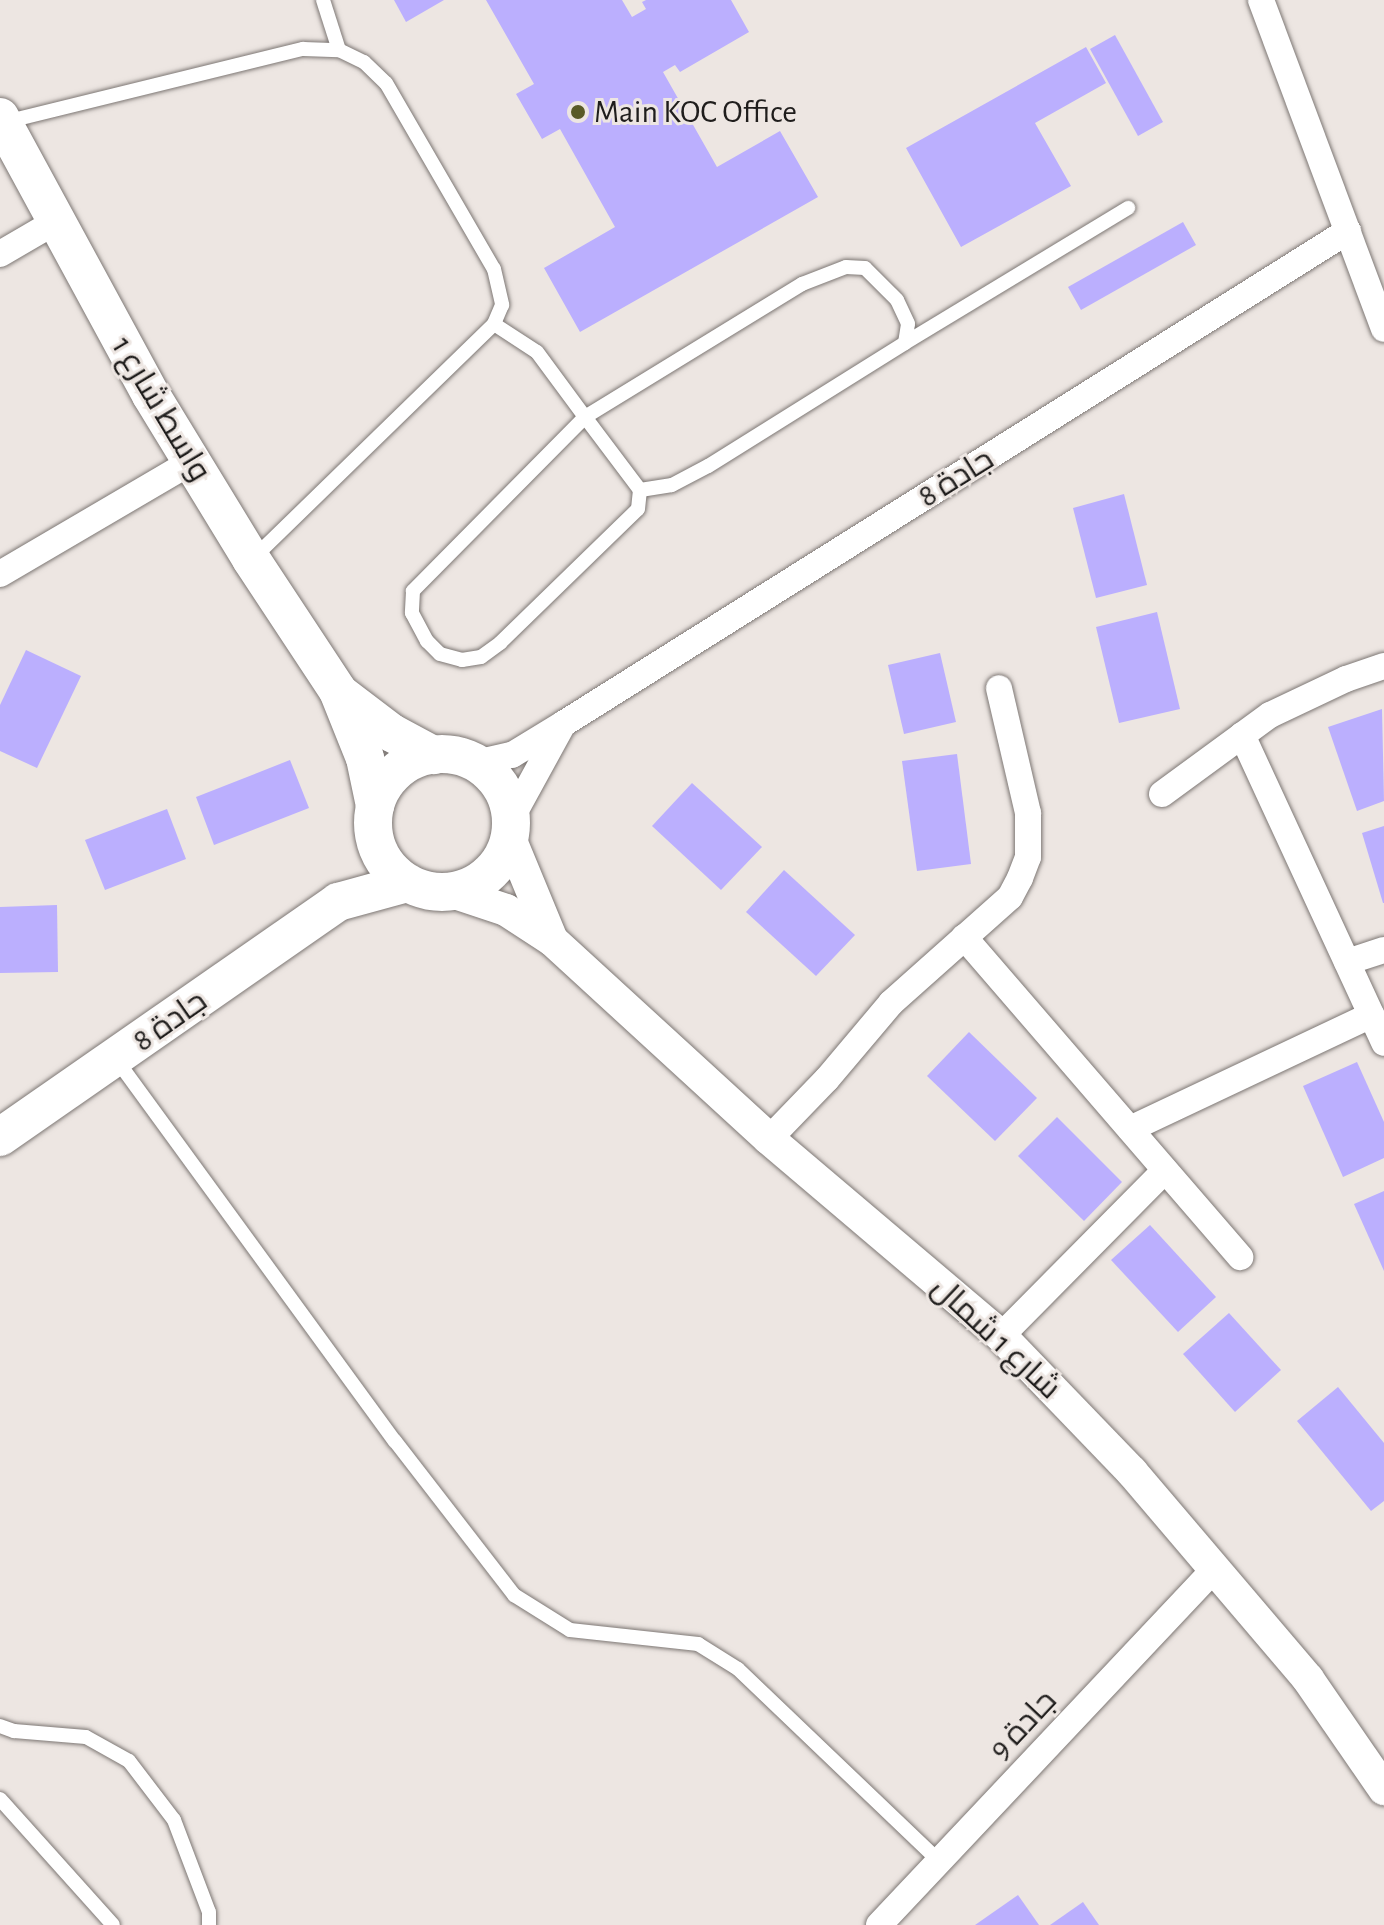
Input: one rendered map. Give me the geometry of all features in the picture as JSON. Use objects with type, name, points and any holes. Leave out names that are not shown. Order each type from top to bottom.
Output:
[{"type":"main road","name":"واسط شارع 1","points":[[2,120],[55,222],[191,462],[338,691],[365,758],[375,822]]},
{"type":"main road","name":"واسط شارع 1","points":[[338,691],[372,720],[433,755]]},
{"type":"main road","points":[[433,755],[447,755],[476,763],[494,777],[506,797],[511,829],[502,858],[489,874],[472,886],[452,892],[429,891],[407,883],[385,863],[375,822],[383,787],[396,772],[413,761],[433,755]]},
{"type":"main road","name":"جادة 8","points":[[338,902],[359,872],[375,822]]},
{"type":"main road","name":"جادة 8","points":[[0,1137],[338,902],[407,883]]},
{"type":"street","points":[[1261,0],[1384,329]]},
{"type":"street","points":[[0,254],[55,222]]},
{"type":"street","name":"جادة 8","points":[[476,763],[512,755],[563,724],[1348,231]]},
{"type":"street","points":[[0,574],[191,462]]},
{"type":"street","points":[[1162,794],[1270,715],[1346,679],[1384,666]]},
{"type":"street","points":[[769,1139],[827,1079],[891,1003],[1010,897],[1028,857],[1028,813],[999,688]]},
{"type":"street","name":"جادة 8","points":[[511,829],[563,724]]},
{"type":"street","points":[[1242,735],[1384,1043]]},
{"type":"street","name":"شارع 1 شمال","points":[[511,829],[552,940]]},
{"type":"street","name":"شارع 1 شمال","points":[[452,892],[506,910],[552,940],[769,1139],[1001,1336],[1132,1472],[1215,1569],[1308,1679],[1384,1789]]},
{"type":"street","points":[[964,937],[1240,1257]]},
{"type":"street","points":[[1347,962],[1384,950]]},
{"type":"street","points":[[1130,1129],[1371,1015]]},
{"type":"street","points":[[1001,1336],[1165,1170]]},
{"type":"street","name":"جادة 9","points":[[879,1925],[941,1863],[1215,1569]]},
{"type":"lane","points":[[323,0],[339,50]]},
{"type":"lane","points":[[2,120],[303,49],[339,50],[364,62],[386,83],[494,269],[502,305],[494,324],[251,559]]},
{"type":"lane","points":[[640,490],[672,485],[708,466],[1128,208]]},
{"type":"lane","points":[[494,324],[537,352],[585,417],[640,490],[638,509],[481,657],[462,660],[440,654],[427,641],[412,613],[413,591],[585,417],[802,284],[846,267],[865,268],[897,300],[908,324],[905,343]]},
{"type":"lane","points":[[115,1059],[395,1441],[514,1595],[570,1630],[698,1644],[728,1663],[941,1863]]},
{"type":"lane","points":[[0,1726],[14,1731],[86,1737],[129,1761],[174,1820],[209,1912],[209,1925]]},
{"type":"lane","points":[[0,1799],[113,1925]]},
{"type":"building","points":[[394,0],[444,0],[406,22]]},
{"type":"building","points":[[486,0],[622,0],[632,17],[646,9],[642,2],[646,0],[731,0],[749,32],[680,72],[675,65],[663,72],[717,167],[780,131],[818,197],[580,332],[544,268],[615,227],[560,129],[542,139],[516,94],[534,84]]},
{"type":"building","points":[[1115,35],[1163,122],[1138,136],[1090,49]]},
{"type":"building","points":[[1086,47],[1106,83],[1035,123],[1071,186],[961,247],[906,148]]},
{"type":"building","points":[[1183,222],[1196,245],[1081,310],[1068,287]]},
{"type":"building","points":[[1124,494],[1147,585],[1096,598],[1073,508]]},
{"type":"building","points":[[1157,612],[1180,709],[1119,723],[1096,627]]},
{"type":"building","points":[[26,650],[81,676],[37,768],[0,751],[0,705]]},
{"type":"building","points":[[940,653],[956,722],[904,734],[888,665]]},
{"type":"building","points":[[1382,709],[1384,801],[1357,811],[1328,727]]},
{"type":"building","points":[[957,754],[971,864],[917,871],[902,761]]},
{"type":"building","points":[[290,760],[309,808],[214,845],[196,797]]},
{"type":"building","points":[[692,783],[762,847],[721,890],[652,826]]},
{"type":"building","points":[[167,809],[186,859],[105,890],[85,840]]},
{"type":"building","points":[[1384,826],[1384,903],[1383,903],[1362,833]]},
{"type":"building","points":[[784,870],[855,935],[816,976],[746,912]]},
{"type":"building","points":[[57,905],[58,972],[0,973],[0,907]]},
{"type":"building","points":[[969,1032],[1037,1098],[995,1141],[927,1076]]},
{"type":"building","points":[[1357,1062],[1384,1122],[1384,1158],[1343,1177],[1303,1086]]},
{"type":"building","points":[[1057,1117],[1122,1182],[1084,1221],[1018,1156]]},
{"type":"building","points":[[1384,1191],[1384,1271],[1354,1204]]},
{"type":"building","points":[[1150,1225],[1216,1297],[1178,1332],[1111,1260]]},
{"type":"building","points":[[1229,1313],[1281,1370],[1235,1412],[1183,1354]]},
{"type":"building","points":[[1338,1387],[1384,1443],[1384,1501],[1371,1511],[1297,1421]]},
{"type":"building","points":[[1018,1895],[1039,1925],[975,1925]]},
{"type":"building","points":[[1083,1902],[1099,1925],[1050,1925]]},
{"type":"place","name":"Main KOC Office","points":[[578,112]]}]
